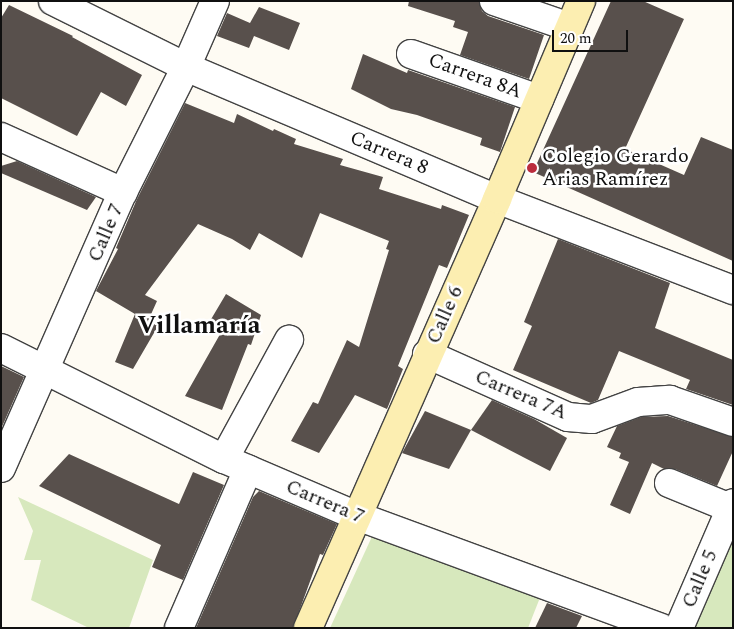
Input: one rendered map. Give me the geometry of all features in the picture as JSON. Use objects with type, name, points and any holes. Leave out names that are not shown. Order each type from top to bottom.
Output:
[{"type":"main road","name":"Calle 6","points":[[308,628],[427,354],[497,199],[581,1]]},
{"type":"street","name":"Carrera 8","points":[[52,1],[186,67],[497,199],[733,290]]},
{"type":"street","name":"Calle 7","points":[[1,467],[47,369],[124,192],[186,67],[215,1]]},
{"type":"street","points":[[494,1],[569,27]]},
{"type":"street","name":"Carrera 8A","points":[[411,54],[538,99]]},
{"type":"street","points":[[1,137],[124,192]]},
{"type":"street","points":[[179,628],[236,464],[289,340]]},
{"type":"street","name":"Carrera 7","points":[[1,348],[47,369],[236,464],[357,516],[661,628]]},
{"type":"street","name":"Carrera 7A","points":[[427,354],[568,417],[592,419],[638,402],[670,400],[733,422]]},
{"type":"street","points":[[669,483],[732,506]]},
{"type":"street","name":"Calle 5","points":[[679,628],[732,506]]},
{"type":"green space","points":[[18,497],[153,560],[129,628],[89,628],[31,600],[41,560],[24,560],[33,531]]},
{"type":"green space","points":[[733,529],[733,628],[686,628]]},
{"type":"green space","points":[[375,530],[543,590],[528,628],[330,628]]},
{"type":"building","points":[[409,1],[479,1],[482,11],[488,16],[544,35],[529,79],[460,55],[468,32],[453,27],[455,21],[408,6]]},
{"type":"building","points":[[611,1],[643,1],[684,19],[625,149],[684,175],[701,137],[733,150],[733,261],[533,172]]},
{"type":"building","points":[[9,5],[73,36],[142,75],[126,106],[101,92],[77,136],[1,98],[1,18]]},
{"type":"building","points":[[259,7],[300,23],[289,50],[254,36],[249,48],[217,36],[227,13],[250,23]]},
{"type":"building","points":[[363,54],[407,73],[408,70],[515,107],[500,152],[480,145],[482,138],[417,115],[391,109],[351,89]]},
{"type":"building","points":[[185,103],[234,123],[237,114],[273,131],[274,129],[296,139],[294,144],[343,159],[340,165],[383,177],[379,189],[441,209],[442,205],[469,215],[447,268],[439,265],[398,366],[403,369],[387,409],[355,395],[319,453],[291,441],[313,402],[318,404],[347,340],[359,347],[389,250],[386,249],[389,241],[320,213],[302,258],[259,233],[250,250],[232,239],[198,224],[145,295],[157,301],[148,321],[158,326],[133,369],[115,362],[135,314],[96,291],[118,249],[116,248],[137,199]]},
{"type":"building","points":[[17,161],[96,197],[87,210],[1,173],[1,166]]},
{"type":"building","points":[[558,239],[670,283],[655,328],[733,360],[733,405],[686,389],[690,380],[619,351],[598,400],[591,403],[513,370],[532,326],[524,322]]},
{"type":"building","points":[[226,294],[261,315],[251,345],[248,344],[222,410],[185,396],[223,329],[210,321]]},
{"type":"building","points":[[1,366],[24,377],[1,429]]},
{"type":"building","points":[[492,400],[534,419],[567,438],[550,471],[471,430]]},
{"type":"building","points":[[425,411],[471,430],[449,469],[402,453]]},
{"type":"building","points":[[668,416],[733,437],[733,451],[717,486],[675,469],[664,469],[652,463],[630,514],[610,505],[629,462],[619,458],[621,453],[607,447],[617,426],[641,417]]},
{"type":"building","points":[[69,454],[179,504],[193,472],[224,485],[183,580],[152,567],[161,545],[39,486]]},
{"type":"building","points":[[259,491],[337,524],[323,555],[320,554],[293,628],[196,628],[253,497]]},
{"type":"building","points":[[547,603],[582,616],[576,628],[535,628]]},
{"type":"place","name":"Colegio Gerardo Arias Ramírez","points":[[532,168]]},
{"type":"district","name":"Villamaría","points":[[199,326]]}]
